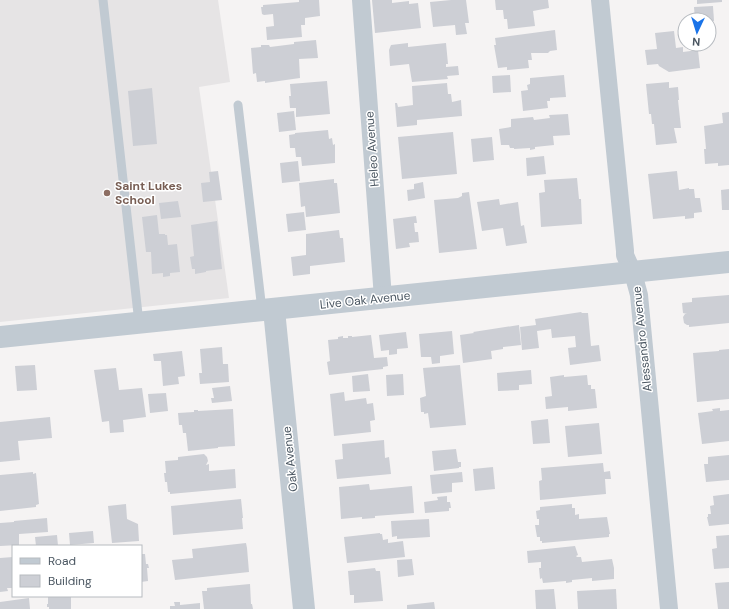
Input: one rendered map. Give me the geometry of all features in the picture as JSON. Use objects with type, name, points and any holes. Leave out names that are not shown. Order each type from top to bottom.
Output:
[{"type":"street","name":"Heleo Avenue","points":[[361,0],[384,298]]},
{"type":"street","name":"Alessandro Avenue","points":[[600,0],[625,255],[633,273],[639,295],[669,609]]},
{"type":"street","name":"Live Oak Avenue","points":[[0,337],[268,311],[729,262]]},
{"type":"street","name":"Oak Avenue","points":[[268,311],[304,609]]},
{"type":"lane","points":[[103,0],[139,323]]},
{"type":"lane","points":[[238,105],[268,311]]},
{"type":"shaded area","name":"Saint Lukes School","points":[[0,0],[218,0],[230,82],[199,87],[229,298],[0,322]]},
{"type":"building","points":[[299,0],[319,0],[320,16],[305,18],[305,25],[301,25],[302,37],[267,40],[266,27],[274,26],[273,14],[262,14],[261,7],[263,7],[263,5],[299,2]]},
{"type":"building","points":[[372,0],[392,0],[392,3],[409,1],[409,4],[418,3],[421,28],[375,33]]},
{"type":"building","points":[[466,0],[469,23],[465,23],[467,34],[456,35],[455,25],[433,27],[430,2]]},
{"type":"building","points":[[495,0],[548,0],[549,8],[533,11],[535,26],[508,29],[507,19],[504,19],[503,10],[496,10]]},
{"type":"building","points":[[697,0],[722,0],[722,2],[697,4]]},
{"type":"building","points":[[713,6],[713,12],[694,12],[694,7]]},
{"type":"building","points":[[555,30],[557,50],[550,51],[548,53],[531,53],[532,60],[528,60],[529,68],[507,70],[507,67],[498,68],[494,45],[496,45],[495,38]]},
{"type":"building","points":[[674,31],[677,52],[698,52],[700,68],[669,72],[658,64],[647,65],[645,50],[657,49],[655,33]]},
{"type":"building","points":[[316,40],[318,58],[299,59],[300,78],[265,83],[265,81],[257,82],[256,73],[253,74],[251,48],[261,47],[261,45],[269,45],[270,47],[294,44],[294,42]]},
{"type":"building","points":[[408,43],[408,47],[446,43],[448,64],[446,64],[446,67],[458,66],[459,75],[447,76],[448,79],[412,82],[409,64],[390,66],[389,50],[391,45]]},
{"type":"building","points":[[510,75],[511,92],[493,93],[492,76]]},
{"type":"building","points":[[564,75],[566,97],[550,98],[550,101],[547,101],[548,108],[523,111],[521,91],[528,90],[527,85],[530,84],[530,78]]},
{"type":"building","points":[[327,81],[330,114],[296,117],[296,108],[290,108],[290,84]]},
{"type":"building","points":[[669,82],[669,88],[678,87],[681,128],[674,128],[677,143],[656,145],[654,124],[652,124],[651,114],[649,114],[646,84]]},
{"type":"building","points":[[447,83],[448,94],[451,94],[452,102],[461,100],[462,116],[417,120],[417,125],[397,127],[395,103],[397,103],[398,107],[413,105],[412,86]]},
{"type":"building","points":[[152,88],[157,144],[133,146],[128,91]]},
{"type":"building","points":[[294,111],[296,130],[279,132],[277,113]]},
{"type":"building","points":[[729,112],[729,165],[718,166],[718,163],[705,164],[704,149],[706,149],[704,126],[723,123],[722,113]]},
{"type":"building","points":[[568,114],[570,135],[553,136],[554,145],[535,147],[535,149],[530,150],[530,148],[514,149],[510,148],[509,145],[501,145],[499,129],[511,127],[511,119],[533,117],[534,120],[550,118],[549,115]]},
{"type":"building","points":[[328,130],[329,139],[332,138],[333,145],[335,144],[335,163],[302,166],[301,157],[296,157],[295,148],[290,148],[289,135],[295,133]]},
{"type":"building","points":[[453,132],[457,174],[402,179],[398,137]]},
{"type":"building","points":[[492,137],[494,160],[473,162],[471,139]]},
{"type":"building","points":[[544,156],[546,174],[527,176],[526,158]]},
{"type":"building","points":[[298,161],[300,181],[282,183],[280,163]]},
{"type":"building","points":[[218,171],[222,200],[203,202],[201,183],[210,182],[209,172]]},
{"type":"building","points":[[677,171],[679,190],[689,188],[694,189],[695,198],[700,198],[702,212],[694,213],[694,218],[685,219],[685,216],[653,219],[648,174]]},
{"type":"building","points":[[577,178],[579,199],[581,199],[582,224],[541,227],[539,193],[545,192],[544,180]]},
{"type":"building","points":[[334,179],[334,183],[337,183],[340,213],[306,217],[305,206],[301,207],[299,183]]},
{"type":"building","points":[[423,182],[425,198],[408,201],[407,190],[414,189],[414,184]]},
{"type":"building","points":[[729,189],[729,210],[722,210],[721,190]]},
{"type":"building","points":[[469,192],[477,249],[439,253],[434,200],[458,198],[462,196],[462,193]]},
{"type":"building","points":[[499,199],[500,205],[518,202],[521,226],[524,225],[527,243],[506,246],[503,228],[482,231],[477,202]]},
{"type":"building","points":[[178,201],[181,217],[161,219],[159,203]]},
{"type":"building","points":[[304,212],[306,230],[288,232],[286,214]]},
{"type":"building","points":[[157,215],[159,234],[167,235],[168,245],[177,244],[180,272],[170,273],[170,276],[163,277],[163,273],[152,274],[151,252],[146,252],[142,217]]},
{"type":"building","points":[[416,216],[417,223],[414,223],[415,232],[418,232],[419,242],[409,243],[410,247],[396,249],[393,219]]},
{"type":"building","points":[[217,221],[222,269],[195,274],[195,269],[192,269],[190,257],[194,256],[191,225]]},
{"type":"building","points":[[339,230],[340,238],[343,238],[345,262],[310,266],[310,274],[293,276],[291,257],[306,255],[306,234]]},
{"type":"building","points":[[729,295],[729,323],[689,327],[689,325],[684,323],[683,317],[687,314],[683,313],[682,303],[692,302],[692,298]]},
{"type":"building","points":[[581,312],[588,313],[591,346],[599,345],[601,361],[570,365],[568,348],[576,347],[575,336],[552,338],[551,329],[537,331],[539,348],[522,350],[520,327],[536,325],[535,319]]},
{"type":"building","points":[[519,325],[521,345],[503,347],[503,349],[491,351],[492,359],[463,363],[460,335]]},
{"type":"building","points":[[452,331],[454,354],[440,356],[440,363],[432,364],[431,357],[421,357],[419,334]]},
{"type":"building","points":[[406,332],[408,348],[397,349],[397,354],[389,355],[389,350],[381,351],[379,335]]},
{"type":"building","points":[[371,335],[374,358],[387,357],[388,366],[383,367],[383,369],[329,375],[327,362],[330,361],[328,340],[338,339],[338,337],[343,336],[343,338],[348,338],[348,336]]},
{"type":"building","points":[[222,347],[223,364],[228,364],[229,382],[200,384],[199,373],[202,373],[200,349]]},
{"type":"building","points":[[729,349],[729,399],[697,402],[693,353]]},
{"type":"building","points":[[182,351],[185,376],[178,377],[179,384],[163,386],[161,361],[154,361],[153,354]]},
{"type":"building","points":[[35,365],[37,390],[17,391],[15,366]]},
{"type":"building","points":[[460,365],[466,425],[430,428],[428,413],[424,414],[424,412],[421,412],[420,398],[426,396],[423,368]]},
{"type":"building","points":[[116,368],[119,390],[142,388],[146,417],[123,420],[124,432],[110,433],[109,421],[102,422],[94,370]]},
{"type":"building","points":[[531,370],[532,384],[519,385],[519,390],[498,391],[497,373]]},
{"type":"building","points":[[368,374],[370,391],[353,392],[352,376]]},
{"type":"building","points":[[403,374],[404,395],[387,396],[386,375]]},
{"type":"building","points":[[564,375],[564,377],[587,375],[588,385],[591,385],[591,389],[595,389],[597,408],[568,411],[568,407],[546,409],[545,397],[552,396],[550,377]]},
{"type":"building","points":[[230,386],[232,401],[212,403],[211,398],[214,398],[212,388]]},
{"type":"building","points":[[344,392],[345,401],[366,398],[367,404],[373,403],[375,420],[370,421],[371,432],[334,436],[330,394]]},
{"type":"building","points":[[166,393],[168,411],[150,413],[148,394]]},
{"type":"building","points":[[720,408],[720,411],[729,410],[729,441],[702,444],[698,413],[713,411],[712,409]]},
{"type":"building","points":[[233,409],[235,446],[188,451],[186,433],[183,433],[182,425],[179,425],[178,413],[194,412],[194,410]]},
{"type":"building","points":[[50,417],[52,438],[18,441],[20,460],[0,462],[0,422]]},
{"type":"building","points":[[548,419],[550,443],[533,444],[531,421]]},
{"type":"building","points":[[599,423],[602,454],[568,457],[565,426]]},
{"type":"building","points":[[384,440],[385,458],[389,457],[391,474],[337,479],[335,460],[343,459],[342,444]]},
{"type":"building","points":[[456,449],[458,462],[461,462],[461,467],[434,471],[432,451]]},
{"type":"building","points":[[204,454],[207,457],[208,461],[206,465],[209,464],[209,471],[235,469],[236,488],[170,494],[170,492],[168,492],[167,482],[165,482],[165,461],[178,460],[178,457]]},
{"type":"building","points":[[729,455],[729,480],[706,482],[704,464],[708,464],[708,457]]},
{"type":"building","points":[[603,463],[604,472],[610,471],[611,479],[605,479],[606,494],[540,500],[539,481],[542,480],[541,468]]},
{"type":"building","points":[[493,467],[495,489],[475,491],[473,469]]},
{"type":"building","points":[[33,472],[33,474],[36,473],[39,504],[36,505],[36,507],[0,511],[0,475]]},
{"type":"building","points":[[462,472],[463,482],[452,483],[452,492],[432,494],[430,475]]},
{"type":"building","points":[[369,484],[370,490],[412,486],[414,513],[375,516],[375,518],[362,519],[362,517],[341,519],[339,487]]},
{"type":"building","points":[[729,494],[729,524],[709,526],[707,517],[708,514],[711,514],[710,506],[714,505],[713,496]]},
{"type":"building","points":[[447,496],[447,502],[450,502],[451,508],[449,508],[449,511],[425,513],[424,502],[438,500],[437,497]]},
{"type":"building","points":[[241,499],[243,529],[173,535],[171,506]]},
{"type":"building","points":[[126,504],[127,519],[138,524],[139,541],[112,543],[108,506]]},
{"type":"building","points":[[572,504],[572,508],[575,508],[575,515],[579,514],[579,519],[607,517],[610,534],[609,537],[542,543],[542,541],[540,541],[540,537],[537,537],[535,525],[539,525],[539,519],[537,519],[536,511],[540,510],[540,507]]},
{"type":"building","points":[[47,518],[48,532],[19,534],[19,545],[0,546],[0,523]]},
{"type":"building","points":[[429,519],[430,537],[397,539],[397,536],[392,537],[391,521]]},
{"type":"building","points":[[93,531],[94,543],[70,545],[69,533]]},
{"type":"building","points":[[382,534],[383,540],[388,539],[388,543],[403,541],[405,557],[347,563],[344,537]]},
{"type":"building","points":[[57,535],[58,545],[36,545],[35,537]]},
{"type":"building","points":[[729,535],[729,568],[714,569],[712,549],[717,548],[716,536]]},
{"type":"building","points":[[246,543],[249,572],[175,580],[172,560],[193,558],[192,549]]},
{"type":"building","points":[[575,546],[578,555],[576,556],[581,557],[582,562],[612,559],[614,579],[592,581],[592,578],[572,580],[572,582],[566,583],[566,581],[543,583],[542,578],[540,579],[539,568],[541,568],[541,562],[528,563],[527,551]]},
{"type":"building","points":[[142,554],[145,554],[146,564],[148,564],[149,568],[147,568],[148,581],[142,582]]},
{"type":"building","points":[[12,557],[12,588],[7,588],[8,591],[0,592],[0,558]]},
{"type":"building","points":[[412,559],[414,575],[398,577],[397,560]]},
{"type":"building","points":[[375,568],[376,571],[380,571],[383,601],[354,603],[354,595],[350,595],[348,571]]},
{"type":"building","points":[[729,582],[729,609],[718,609],[715,583]]},
{"type":"building","points":[[250,584],[251,604],[253,609],[204,609],[202,591],[207,591],[207,588]]},
{"type":"building","points":[[554,589],[556,609],[536,609],[535,590]]},
{"type":"building","points":[[616,589],[617,609],[578,609],[577,591]]},
{"type":"building","points":[[48,597],[71,597],[71,609],[49,609],[49,607],[47,607]]},
{"type":"building","points":[[29,598],[30,609],[0,609],[0,602]]},
{"type":"building","points":[[174,602],[180,602],[180,605],[200,603],[200,609],[170,609],[170,606],[175,606]]},
{"type":"building","points":[[434,602],[435,609],[407,609],[407,605]]},
{"type":"place","name":"Saint Lukes School","points":[[107,193]]}]
